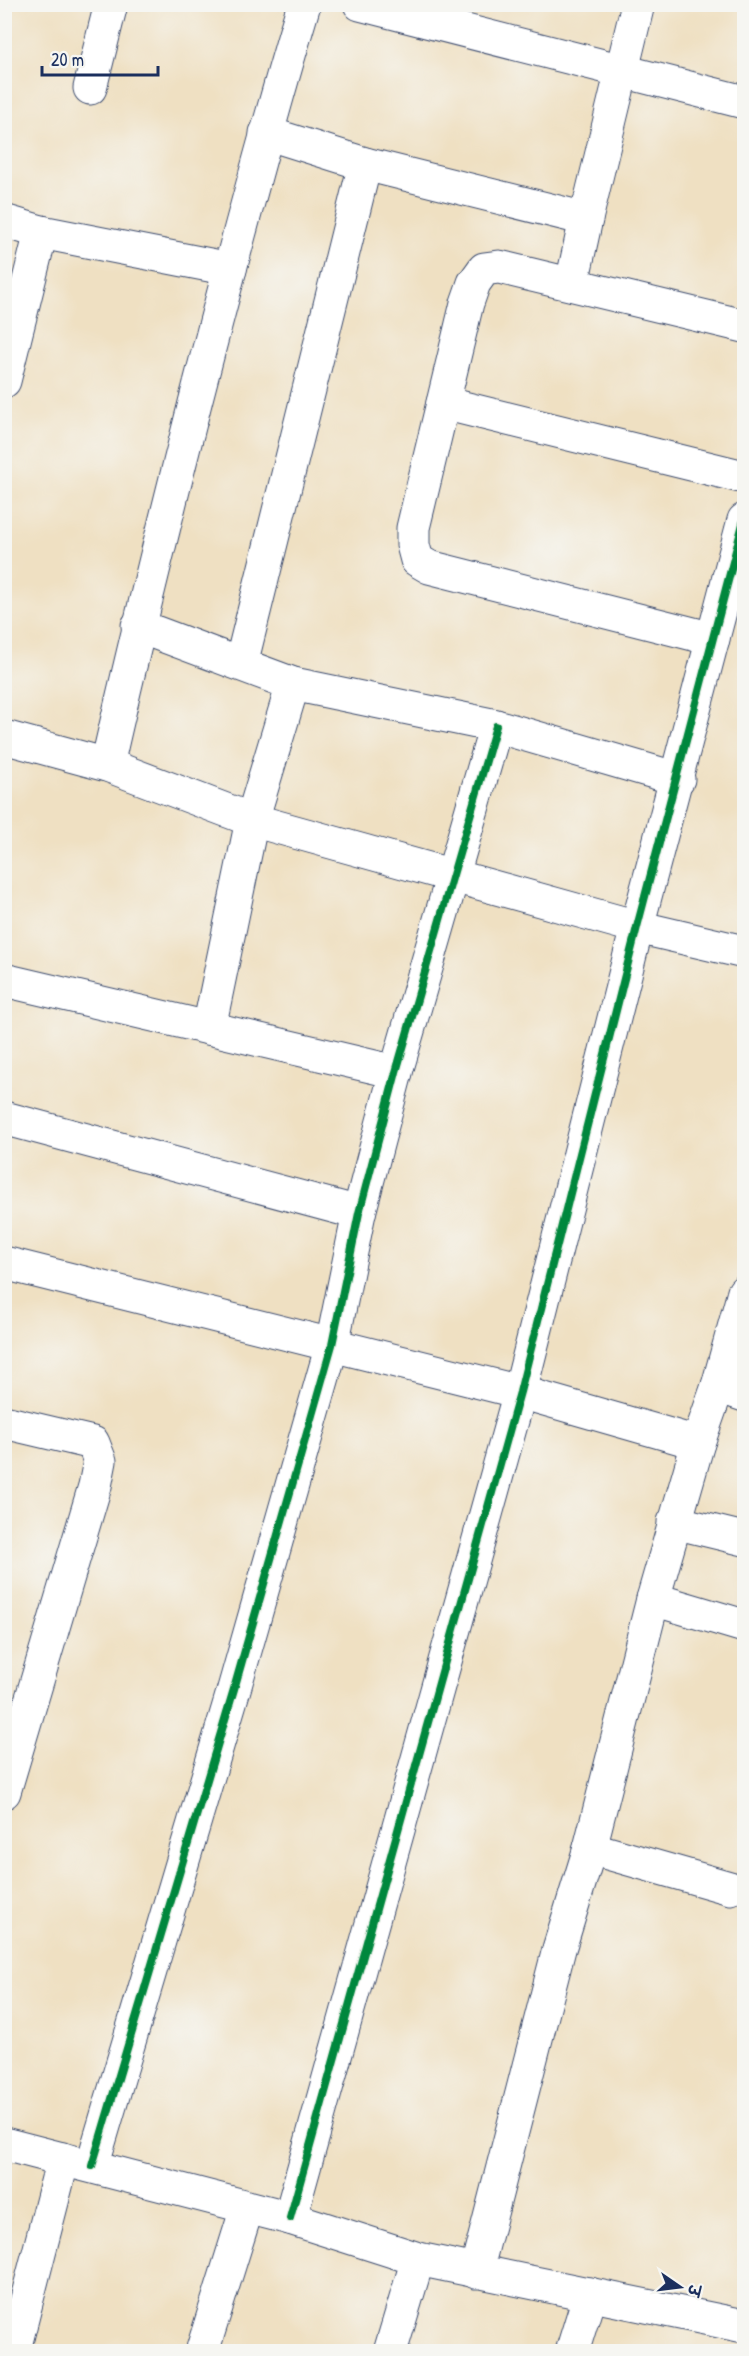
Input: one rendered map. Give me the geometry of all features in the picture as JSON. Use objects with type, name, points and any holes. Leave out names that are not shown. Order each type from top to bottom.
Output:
[{"type":"street","points":[[90,88],[111,4]]},
{"type":"street","points":[[107,765],[138,626],[230,269],[266,133],[304,4]]},
{"type":"street","points":[[360,4],[622,69],[744,102]]},
{"type":"street","points":[[572,283],[638,4]]},
{"type":"street","points":[[266,133],[365,164],[586,219]]},
{"type":"street","points":[[242,664],[365,164]]},
{"type":"street","points":[[4,221],[41,232],[230,269]]},
{"type":"street","points":[[4,381],[41,232]]},
{"type":"street","points":[[713,639],[429,567],[417,560],[413,545],[413,528],[467,303],[474,283],[484,269],[499,267],[572,283],[744,326]]},
{"type":"street","points":[[443,403],[744,477]]},
{"type":"street","points":[[290,2218],[520,1392],[744,520]]},
{"type":"street","points":[[138,626],[293,684],[496,726],[678,779]]},
{"type":"street","points":[[209,1028],[252,819],[293,684]]},
{"type":"street","points":[[12,2352],[78,2163],[234,1689],[332,1345],[358,1213],[396,1072],[496,726]]},
{"type":"street","points":[[4,737],[107,765],[252,819],[638,927],[744,952]]},
{"type":"street","points":[[4,980],[396,1072]]},
{"type":"street","points":[[4,1118],[358,1213]]},
{"type":"street","points":[[4,1263],[520,1392],[698,1443]]},
{"type":"street","points":[[476,2272],[560,1949],[590,1848],[674,1522],[698,1443],[731,1390],[744,1292]]},
{"type":"street","points":[[4,1422],[93,1443],[100,1461],[95,1486],[4,1792]]},
{"type":"street","points":[[674,1522],[744,1539]]},
{"type":"street","points":[[653,1599],[744,1626]]},
{"type":"street","points":[[590,1848],[730,1888]]},
{"type":"street","points":[[4,2144],[290,2218],[418,2259],[744,2326]]},
{"type":"street","points":[[202,2352],[248,2208]]},
{"type":"street","points":[[390,2352],[418,2259]]},
{"type":"street","points":[[572,2352],[590,2294]]},
{"type":"cycle path","points":[[290,2218],[520,1392],[637,927],[744,520]]},
{"type":"cycle path","points":[[92,2166],[234,1689],[332,1345],[359,1213],[396,1072],[496,726]]}]
